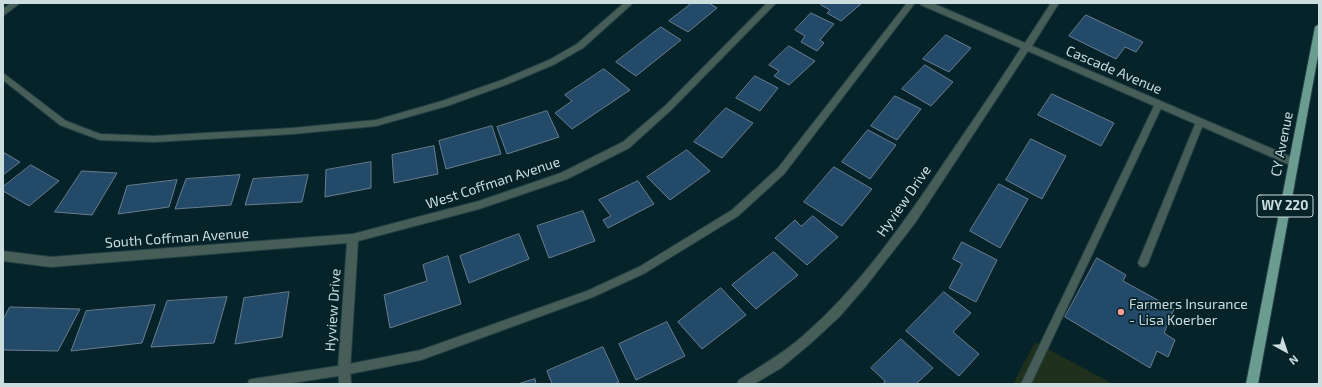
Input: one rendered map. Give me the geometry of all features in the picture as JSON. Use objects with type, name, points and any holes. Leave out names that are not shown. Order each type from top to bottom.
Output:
[{"type":"main road","name":"CY Avenue","points":[[1252,384],[1319,27]]},
{"type":"street","points":[[3,13],[16,3]]},
{"type":"street","name":"West Coffman Avenue","points":[[353,238],[479,205],[564,176],[626,145],[668,108],[772,3]]},
{"type":"street","name":"Cascade Avenue","points":[[924,3],[1293,162]]},
{"type":"street","name":"Hyview Drive","points":[[744,384],[758,376],[802,344],[839,310],[901,234],[1027,48],[1055,3]]},
{"type":"street","name":"South Coffman Avenue","points":[[3,256],[51,262],[353,238]]},
{"type":"street","name":"Hyview Drive","points":[[345,384],[344,370],[353,238]]},
{"type":"lane","points":[[3,76],[63,124],[100,137],[154,139],[293,131],[376,123],[444,104],[505,82],[552,62],[580,46],[628,3]]},
{"type":"lane","points":[[253,384],[344,370],[421,355],[590,294],[642,270],[735,213],[758,194],[781,171],[911,3]]},
{"type":"lane","points":[[1026,384],[1159,104]]},
{"type":"lane","points":[[1143,263],[1200,122]]},
{"type":"green space","points":[[1035,342],[1113,384],[1013,384]]},
{"type":"building","points":[[692,3],[709,3],[717,8],[688,32],[669,21]]},
{"type":"building","points":[[823,3],[862,3],[841,21],[827,13],[830,10],[821,5]]},
{"type":"building","points":[[811,13],[834,24],[820,40],[824,43],[817,51],[801,42],[805,36],[795,30]]},
{"type":"building","points":[[1086,15],[1143,42],[1136,52],[1125,47],[1116,59],[1069,36]]},
{"type":"building","points":[[661,27],[681,40],[636,76],[616,62]]},
{"type":"building","points":[[946,35],[971,48],[949,72],[923,59]]},
{"type":"building","points":[[789,46],[815,61],[789,85],[774,76],[779,71],[769,65]]},
{"type":"building","points":[[925,65],[953,82],[931,106],[902,89]]},
{"type":"building","points":[[604,69],[630,90],[572,129],[555,113],[572,101],[565,95]]},
{"type":"building","points":[[755,76],[778,88],[760,111],[736,98]]},
{"type":"building","points":[[1052,94],[1114,123],[1101,146],[1038,115]]},
{"type":"building","points":[[895,96],[921,109],[897,140],[871,126]]},
{"type":"building","points":[[726,108],[753,123],[722,158],[694,142]]},
{"type":"building","points":[[547,111],[559,137],[507,154],[497,127]]},
{"type":"building","points":[[492,126],[501,154],[446,169],[439,141]]},
{"type":"building","points":[[868,130],[896,145],[870,179],[842,162]]},
{"type":"building","points":[[1031,139],[1066,156],[1042,199],[1006,180]]},
{"type":"building","points":[[434,146],[438,174],[394,183],[392,155]]},
{"type":"building","points":[[687,150],[710,171],[670,200],[647,177]]},
{"type":"building","points":[[3,152],[20,162],[3,175]]},
{"type":"building","points":[[371,162],[371,188],[325,197],[326,170]]},
{"type":"building","points":[[31,165],[59,181],[29,206],[3,191],[3,187]]},
{"type":"building","points":[[834,167],[872,189],[842,226],[804,202]]},
{"type":"building","points":[[82,171],[117,173],[92,215],[55,212]]},
{"type":"building","points":[[240,175],[231,205],[175,209],[186,179]]},
{"type":"building","points":[[308,175],[302,202],[245,205],[253,179]]},
{"type":"building","points":[[177,180],[169,207],[118,214],[127,186]]},
{"type":"building","points":[[638,181],[654,204],[608,228],[603,220],[611,216],[599,200]]},
{"type":"building","points":[[999,184],[1028,199],[1000,248],[970,231]]},
{"type":"building","points":[[583,211],[595,241],[549,258],[537,226]]},
{"type":"building","points":[[813,216],[838,237],[807,265],[775,238],[795,220],[801,226]]},
{"type":"building","points":[[519,234],[529,259],[469,283],[460,256]]},
{"type":"building","points":[[962,242],[997,260],[976,302],[949,288],[962,264],[953,259]]},
{"type":"building","points":[[774,252],[798,275],[756,309],[732,285]]},
{"type":"building","points":[[448,256],[461,304],[390,328],[384,295],[427,281],[423,265]]},
{"type":"building","points":[[1097,258],[1126,275],[1123,281],[1174,309],[1164,333],[1175,340],[1168,357],[1157,351],[1150,368],[1065,317]]},
{"type":"building","points":[[721,288],[746,315],[702,349],[678,322]]},
{"type":"building","points":[[289,292],[282,337],[235,344],[244,298]]},
{"type":"building","points":[[944,292],[971,313],[953,332],[979,354],[959,376],[906,331]]},
{"type":"building","points":[[227,297],[214,343],[151,347],[167,301]]},
{"type":"building","points":[[155,305],[142,343],[71,351],[86,311]]},
{"type":"building","points":[[10,307],[80,309],[58,351],[3,350],[3,320]]},
{"type":"building","points":[[667,322],[685,356],[636,380],[619,344]]},
{"type":"building","points":[[901,339],[933,368],[916,384],[883,384],[885,381],[871,368]]},
{"type":"building","points":[[603,347],[619,382],[614,384],[552,384],[547,371]]},
{"type":"building","points":[[535,379],[536,384],[518,384]]},
{"type":"place","name":"Farmers Insurance - Lisa Koerber","points":[[1121,312]]}]
